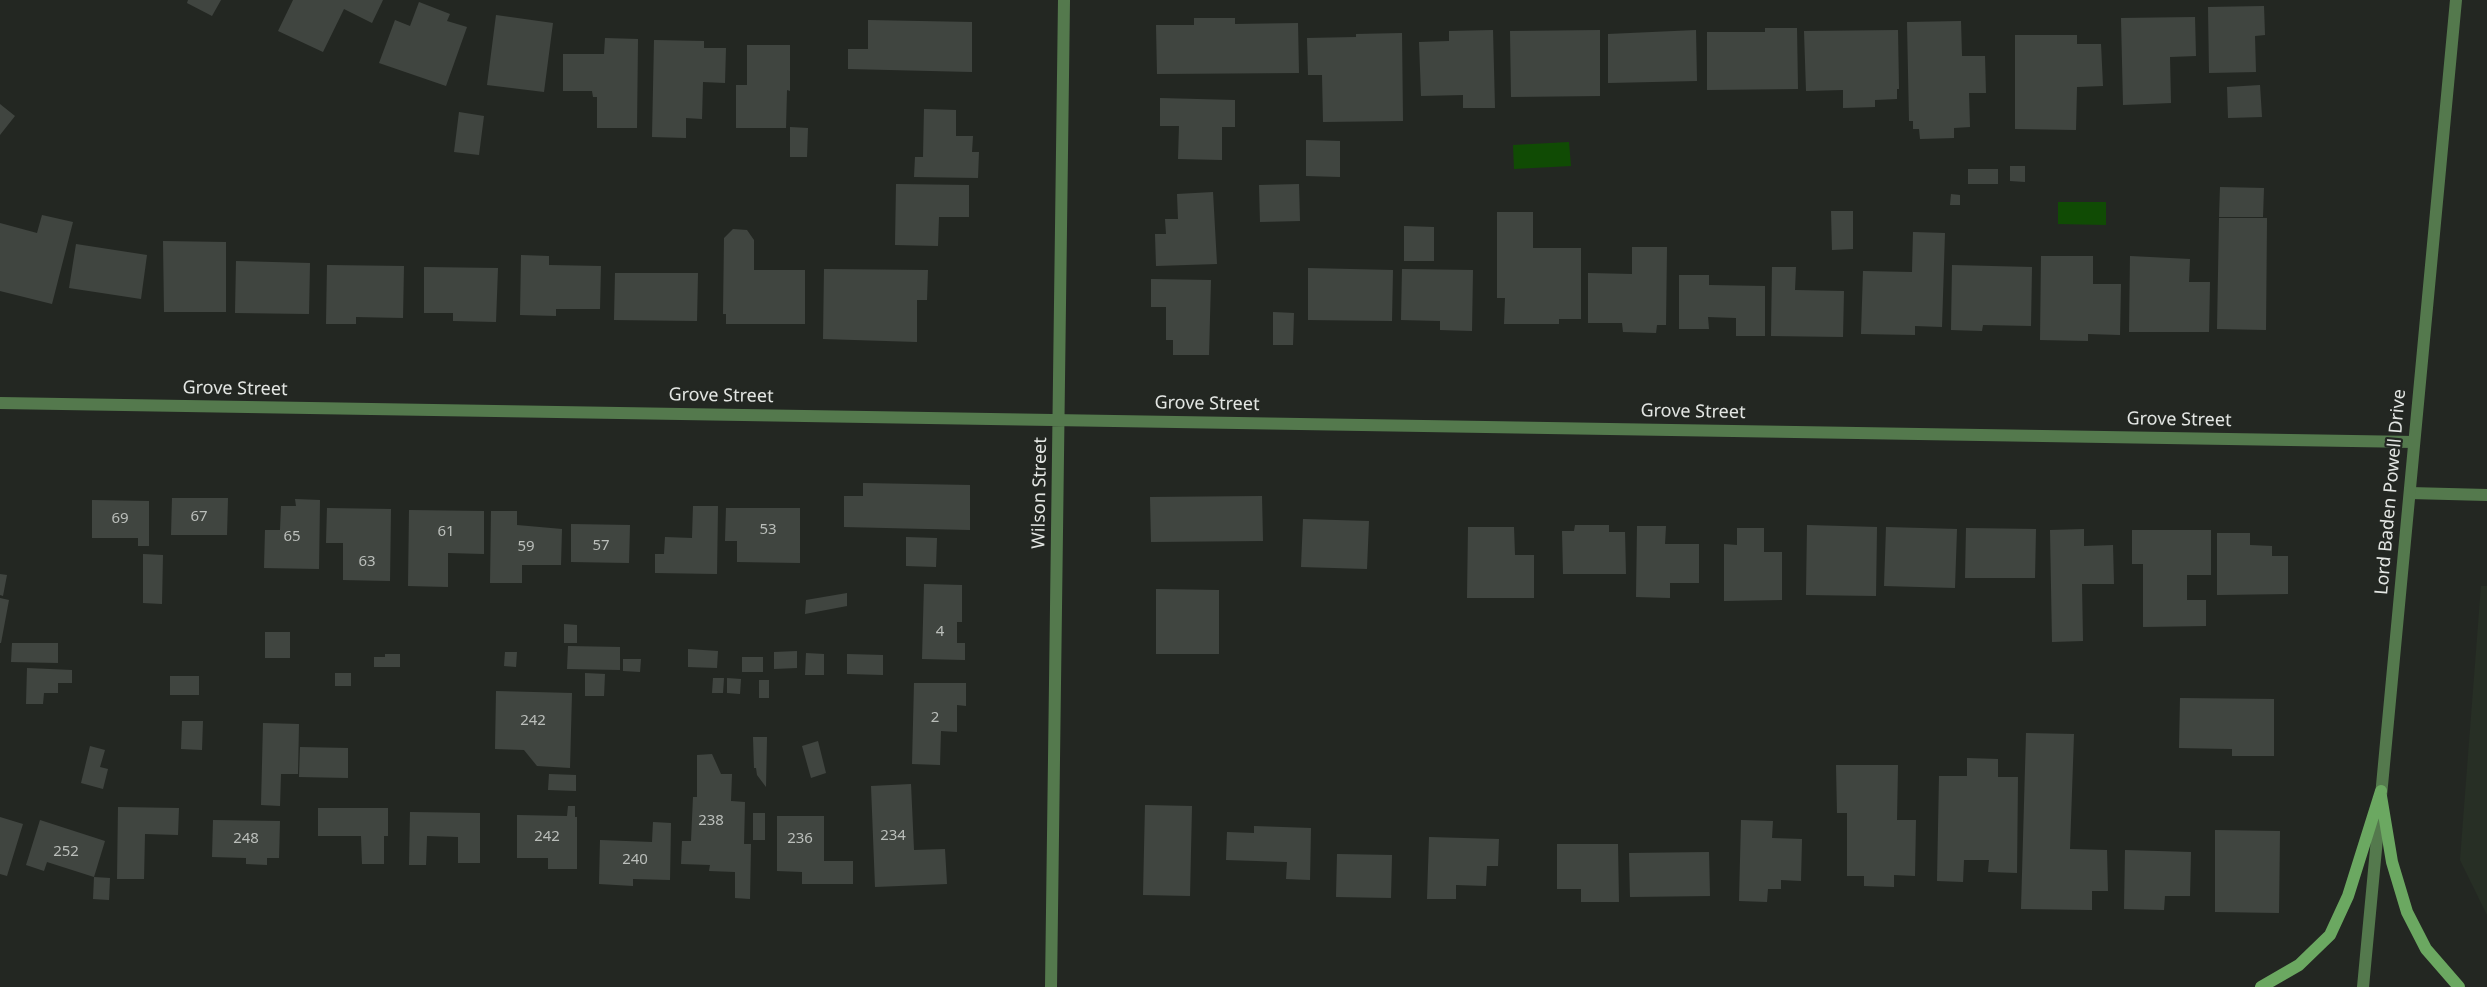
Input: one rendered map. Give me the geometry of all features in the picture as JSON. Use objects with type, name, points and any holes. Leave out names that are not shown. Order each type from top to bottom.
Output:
[{"type":"main road","points":[[2261,987],[2299,965],[2330,935],[2348,897],[2381,791]]},
{"type":"main road","points":[[2381,791],[2392,862],[2407,912],[2426,950],[2459,987]]},
{"type":"street","name":"Wilson Street","points":[[1051,987],[1064,0]]},
{"type":"street","name":"Lord Baden Powell Drive","points":[[2363,987],[2456,0]]},
{"type":"street","name":"Grove Street","points":[[0,403],[2414,442]]},
{"type":"street","points":[[2410,494],[2487,495]]},
{"type":"shaded area","points":[[1569,142],[1571,166],[1514,169],[1513,145]]},
{"type":"shaded area","points":[[2058,202],[2106,202],[2106,225],[2058,224]]},
{"type":"shaded area","points":[[2481,586],[2487,586],[2487,915],[2460,860]]},
{"type":"building","points":[[188,0],[221,0],[212,16],[187,3]]},
{"type":"building","points":[[293,0],[383,0],[372,23],[344,9],[323,52],[278,31]]},
{"type":"building","points":[[419,2],[450,14],[447,21],[467,27],[446,86],[379,63],[395,20],[410,26]]},
{"type":"building","points":[[2264,6],[2265,35],[2255,36],[2256,72],[2209,73],[2208,7]]},
{"type":"building","points":[[496,15],[553,23],[544,92],[487,85]]},
{"type":"building","points":[[2195,17],[2196,56],[2170,57],[2171,103],[2123,105],[2121,18]]},
{"type":"building","points":[[1194,18],[1235,18],[1235,24],[1298,23],[1299,73],[1157,74],[1156,25],[1194,25]]},
{"type":"building","points":[[868,20],[972,22],[972,72],[848,69],[848,49],[868,49]]},
{"type":"building","points":[[1961,21],[1962,56],[1985,56],[1986,93],[1969,93],[1970,127],[1954,128],[1954,138],[1920,139],[1919,129],[1913,129],[1913,121],[1909,121],[1907,22]]},
{"type":"building","points":[[1765,28],[1797,28],[1798,89],[1707,90],[1707,32],[1765,32]]},
{"type":"building","points":[[1493,30],[1495,108],[1463,108],[1463,95],[1421,96],[1419,42],[1449,41],[1449,31]]},
{"type":"building","points":[[1600,30],[1600,96],[1511,97],[1510,31]]},
{"type":"building","points":[[1696,30],[1697,81],[1608,83],[1608,34]]},
{"type":"building","points":[[1898,30],[1899,89],[1897,89],[1897,99],[1875,100],[1875,107],[1843,108],[1843,90],[1806,91],[1804,31]]},
{"type":"building","points":[[1402,33],[1403,121],[1323,122],[1322,75],[1308,75],[1307,38]]},
{"type":"building","points":[[2015,35],[2077,35],[2077,44],[2101,44],[2103,86],[2077,87],[2076,130],[2015,129]]},
{"type":"building","points":[[605,38],[638,39],[637,128],[597,128],[597,97],[593,97],[592,91],[563,91],[563,54],[604,54]]},
{"type":"building","points":[[654,40],[704,41],[704,48],[726,48],[725,83],[703,82],[702,119],[686,118],[686,138],[652,137]]},
{"type":"building","points":[[747,45],[790,45],[790,91],[787,90],[786,128],[736,128],[736,85],[747,85]]},
{"type":"building","points":[[2260,85],[2262,117],[2228,118],[2227,87]]},
{"type":"building","points":[[1160,98],[1235,100],[1235,127],[1222,127],[1222,160],[1178,159],[1179,126],[1160,126]]},
{"type":"building","points":[[0,104],[15,116],[0,135]]},
{"type":"building","points":[[924,109],[956,110],[956,136],[973,136],[972,152],[979,152],[978,178],[914,177],[915,157],[923,157]]},
{"type":"building","points":[[459,112],[484,116],[479,155],[454,152]]},
{"type":"building","points":[[790,127],[808,128],[807,157],[790,157]]},
{"type":"building","points":[[1306,140],[1340,141],[1340,177],[1306,176]]},
{"type":"building","points":[[2010,166],[2025,166],[2025,182],[2010,181]]},
{"type":"building","points":[[1968,169],[1998,169],[1998,184],[1968,184]]},
{"type":"building","points":[[896,184],[969,185],[969,217],[939,217],[938,246],[895,245]]},
{"type":"building","points":[[1299,184],[1300,221],[1260,222],[1259,185]]},
{"type":"building","points":[[2220,187],[2264,188],[2263,217],[2219,217]]},
{"type":"building","points":[[1213,192],[1217,264],[1156,266],[1155,234],[1166,234],[1165,219],[1178,219],[1177,194]]},
{"type":"building","points":[[1951,194],[1960,195],[1960,205],[1950,205]]},
{"type":"building","points":[[1831,211],[1853,211],[1853,249],[1832,250]]},
{"type":"building","points":[[1497,212],[1533,212],[1533,248],[1581,248],[1581,319],[1559,319],[1559,324],[1504,324],[1505,298],[1497,298]]},
{"type":"building","points":[[42,215],[73,222],[52,304],[0,291],[0,223],[37,233]]},
{"type":"building","points":[[2219,218],[2267,218],[2266,330],[2217,329]]},
{"type":"building","points":[[1404,226],[1434,227],[1434,261],[1404,261]]},
{"type":"building","points":[[733,229],[747,230],[754,240],[754,270],[805,270],[805,324],[726,324],[726,314],[723,314],[724,238]]},
{"type":"building","points":[[1913,232],[1945,233],[1942,327],[1915,326],[1915,335],[1861,334],[1863,271],[1912,272]]},
{"type":"building","points":[[163,241],[226,242],[226,312],[164,312]]},
{"type":"building","points":[[76,244],[147,255],[141,299],[69,288]]},
{"type":"building","points":[[1632,247],[1667,247],[1666,325],[1657,325],[1656,333],[1623,332],[1622,323],[1588,323],[1588,273],[1632,274]]},
{"type":"building","points":[[521,255],[549,256],[549,265],[601,266],[600,309],[556,309],[556,316],[520,315]]},
{"type":"building","points":[[2041,256],[2093,256],[2093,284],[2121,284],[2120,335],[2088,334],[2088,341],[2040,340]]},
{"type":"building","points":[[2130,256],[2190,259],[2189,282],[2210,282],[2209,332],[2129,332]]},
{"type":"building","points":[[236,261],[310,263],[309,314],[235,313]]},
{"type":"building","points":[[327,265],[404,266],[403,318],[356,317],[356,324],[326,324]]},
{"type":"building","points":[[1952,265],[2032,267],[2031,326],[1983,325],[1982,331],[1951,330]]},
{"type":"building","points":[[424,267],[498,268],[496,322],[453,321],[453,313],[424,313]]},
{"type":"building","points":[[1772,267],[1796,267],[1795,290],[1844,291],[1843,337],[1771,336]]},
{"type":"building","points":[[1308,268],[1393,270],[1392,321],[1308,320]]},
{"type":"building","points":[[824,269],[928,270],[927,300],[917,300],[917,342],[823,339]]},
{"type":"building","points":[[1402,269],[1473,270],[1472,331],[1440,330],[1440,321],[1401,320]]},
{"type":"building","points":[[615,273],[698,273],[697,321],[614,320]]},
{"type":"building","points":[[1679,275],[1709,275],[1709,285],[1765,286],[1765,336],[1736,336],[1736,318],[1708,317],[1709,329],[1679,329]]},
{"type":"building","points":[[1151,279],[1211,280],[1209,355],[1173,355],[1173,340],[1166,340],[1166,307],[1151,307]]},
{"type":"building","points":[[1273,312],[1294,313],[1293,345],[1273,345]]},
{"type":"building","points":[[863,483],[970,485],[970,530],[844,527],[844,496],[863,496]]},
{"type":"building","points":[[1262,496],[1263,541],[1151,542],[1150,497]]},
{"type":"building","points":[[172,498],[228,498],[227,535],[171,535]]},
{"type":"building","points":[[295,499],[320,500],[319,569],[264,568],[265,530],[280,530],[281,506],[296,506]]},
{"type":"building","points":[[92,500],[149,501],[149,546],[138,546],[138,538],[92,538]]},
{"type":"building","points":[[693,506],[718,506],[717,574],[655,573],[655,554],[664,554],[665,537],[692,538]]},
{"type":"building","points":[[327,508],[391,509],[390,581],[343,580],[343,543],[326,543]]},
{"type":"building","points":[[726,508],[800,508],[800,563],[737,562],[737,541],[725,541]]},
{"type":"building","points":[[409,510],[484,511],[484,554],[448,553],[448,587],[408,586]]},
{"type":"building","points":[[491,511],[517,511],[517,525],[562,529],[561,565],[522,565],[522,583],[490,583]]},
{"type":"building","points":[[1303,519],[1369,521],[1367,569],[1301,567]]},
{"type":"building","points":[[571,524],[630,525],[629,563],[571,562]]},
{"type":"building","points":[[1575,525],[1609,525],[1609,532],[1625,532],[1626,574],[1563,574],[1562,531],[1574,531]]},
{"type":"building","points":[[1807,525],[1877,527],[1876,596],[1806,595]]},
{"type":"building","points":[[1637,526],[1666,526],[1665,544],[1699,544],[1699,583],[1670,583],[1670,598],[1636,597]]},
{"type":"building","points":[[1468,527],[1514,527],[1515,555],[1534,555],[1534,598],[1467,598]]},
{"type":"building","points":[[1886,527],[1957,529],[1955,588],[1884,586]]},
{"type":"building","points":[[1737,528],[1764,528],[1764,552],[1782,552],[1782,600],[1724,601],[1724,544],[1737,545]]},
{"type":"building","points":[[1966,528],[2036,529],[2035,578],[1965,578]]},
{"type":"building","points":[[2084,529],[2084,546],[2113,545],[2114,584],[2082,584],[2083,641],[2052,642],[2050,530]]},
{"type":"building","points":[[2132,530],[2211,530],[2211,575],[2187,575],[2187,600],[2206,600],[2206,626],[2143,627],[2143,564],[2132,564]]},
{"type":"building","points":[[2217,533],[2250,533],[2250,545],[2272,546],[2272,556],[2288,556],[2288,594],[2217,595]]},
{"type":"building","points":[[906,537],[937,538],[936,567],[906,566]]},
{"type":"building","points":[[143,554],[163,555],[162,604],[143,603]]},
{"type":"building","points":[[0,574],[7,575],[3,596],[0,595]]},
{"type":"building","points":[[924,584],[962,585],[962,622],[957,622],[957,643],[965,643],[965,660],[922,659]]},
{"type":"building","points":[[1156,589],[1219,590],[1219,654],[1156,654]]},
{"type":"building","points":[[847,593],[847,606],[805,614],[806,600]]},
{"type":"building","points":[[0,598],[9,600],[1,643],[0,643]]},
{"type":"building","points":[[564,624],[577,625],[577,643],[564,643]]},
{"type":"building","points":[[265,632],[290,632],[290,658],[265,658]]},
{"type":"building","points":[[12,643],[58,643],[58,663],[11,662]]},
{"type":"building","points":[[568,646],[620,647],[620,670],[567,669]]},
{"type":"building","points":[[688,649],[718,651],[717,668],[688,667]]},
{"type":"building","points":[[797,651],[797,668],[774,669],[774,652]]},
{"type":"building","points":[[505,652],[517,652],[516,667],[504,666]]},
{"type":"building","points":[[806,653],[824,654],[824,675],[805,675]]},
{"type":"building","points":[[385,654],[400,654],[400,667],[374,667],[374,657],[385,657]]},
{"type":"building","points":[[847,654],[883,655],[883,675],[847,674]]},
{"type":"building","points":[[742,657],[763,657],[763,672],[742,672]]},
{"type":"building","points":[[623,659],[641,659],[640,672],[623,671]]},
{"type":"building","points":[[27,668],[72,670],[72,683],[58,683],[58,693],[44,693],[43,704],[26,704]]},
{"type":"building","points":[[335,673],[351,673],[351,686],[335,686]]},
{"type":"building","points":[[585,673],[605,674],[604,696],[585,696]]},
{"type":"building","points":[[170,676],[199,676],[199,695],[170,695]]},
{"type":"building","points":[[713,678],[724,678],[723,693],[712,693]]},
{"type":"building","points":[[727,678],[741,679],[740,694],[727,693]]},
{"type":"building","points":[[759,680],[769,680],[769,698],[759,698]]},
{"type":"building","points":[[914,683],[966,683],[966,706],[957,705],[957,732],[941,731],[940,765],[912,764]]},
{"type":"building","points":[[496,691],[572,693],[570,768],[537,766],[524,750],[495,749]]},
{"type":"building","points":[[2180,698],[2274,699],[2274,756],[2232,756],[2232,749],[2179,748]]},
{"type":"building","points":[[182,721],[203,721],[202,750],[181,749]]},
{"type":"building","points":[[263,723],[299,724],[298,774],[281,774],[280,806],[261,805]]},
{"type":"building","points":[[2026,733],[2074,734],[2070,849],[2107,850],[2108,891],[2092,891],[2092,910],[2021,909]]},
{"type":"building","points":[[753,737],[767,737],[766,787],[754,768]]},
{"type":"building","points":[[818,741],[826,773],[811,778],[802,746]]},
{"type":"building","points":[[90,746],[105,750],[100,767],[108,769],[103,789],[81,783]]},
{"type":"building","points":[[300,747],[348,748],[348,778],[299,777]]},
{"type":"building","points":[[712,754],[721,774],[732,774],[731,801],[745,802],[744,844],[751,844],[750,899],[735,898],[735,872],[709,871],[710,865],[681,864],[682,841],[691,841],[693,797],[697,797],[697,755]]},
{"type":"building","points":[[1967,758],[1998,759],[1998,777],[2018,777],[2017,873],[1988,872],[1989,860],[1964,860],[1963,882],[1937,881],[1939,776],[1967,776]]},
{"type":"building","points":[[1836,765],[1898,765],[1897,820],[1916,820],[1915,876],[1894,875],[1894,887],[1864,886],[1864,876],[1847,876],[1847,813],[1837,813]]},
{"type":"building","points":[[549,774],[576,775],[576,791],[548,790]]},
{"type":"building","points":[[911,784],[914,850],[945,849],[947,884],[875,887],[871,786]]},
{"type":"building","points":[[1145,805],[1192,806],[1190,896],[1143,895]]},
{"type":"building","points":[[568,806],[575,806],[575,817],[577,817],[577,869],[548,869],[548,858],[517,858],[517,815],[567,816]]},
{"type":"building","points":[[118,807],[179,808],[178,835],[145,834],[144,879],[117,879]]},
{"type":"building","points":[[318,808],[388,808],[388,836],[384,836],[384,864],[362,864],[361,836],[318,836]]},
{"type":"building","points":[[410,812],[480,813],[480,863],[458,863],[458,837],[427,836],[426,865],[409,865]]},
{"type":"building","points":[[753,813],[765,813],[765,840],[753,840]]},
{"type":"building","points":[[777,816],[824,816],[824,861],[853,861],[853,884],[802,884],[802,872],[777,871]]},
{"type":"building","points":[[0,817],[23,824],[7,876],[0,874]]},
{"type":"building","points":[[40,820],[105,841],[94,877],[47,862],[44,871],[26,865]]},
{"type":"building","points":[[213,820],[280,821],[279,858],[267,858],[267,865],[246,864],[246,858],[212,857]]},
{"type":"building","points":[[1741,820],[1773,821],[1772,838],[1802,839],[1801,881],[1781,880],[1781,889],[1768,889],[1767,902],[1739,901]]},
{"type":"building","points":[[653,822],[671,823],[670,880],[633,879],[633,886],[599,884],[600,840],[652,842]]},
{"type":"building","points":[[1254,826],[1311,828],[1310,880],[1286,879],[1287,862],[1226,860],[1227,832],[1254,833]]},
{"type":"building","points":[[2215,830],[2280,831],[2279,913],[2215,912]]},
{"type":"building","points":[[1429,837],[1499,839],[1498,866],[1487,866],[1486,886],[1456,885],[1456,899],[1427,899]]},
{"type":"building","points":[[1557,844],[1618,844],[1619,902],[1581,902],[1581,889],[1557,889]]},
{"type":"building","points":[[2125,850],[2191,852],[2190,896],[2165,896],[2164,910],[2124,909]]},
{"type":"building","points":[[1709,852],[1710,896],[1630,897],[1629,853]]},
{"type":"building","points":[[1337,854],[1392,855],[1391,898],[1336,897]]},
{"type":"building","points":[[94,877],[110,878],[109,900],[93,899]]}]
